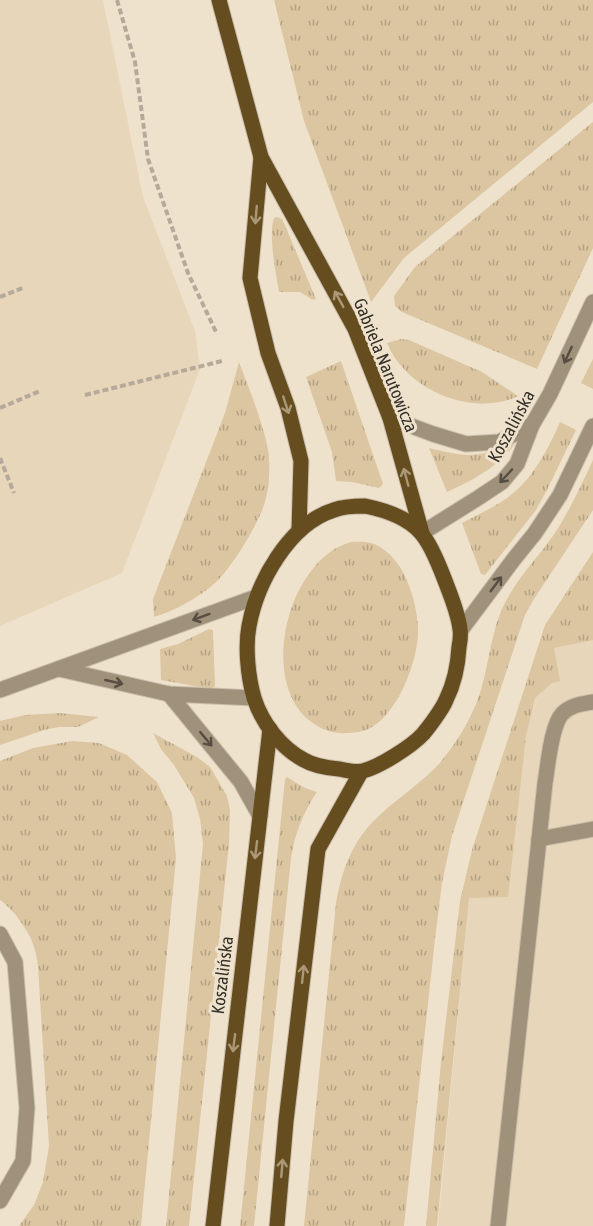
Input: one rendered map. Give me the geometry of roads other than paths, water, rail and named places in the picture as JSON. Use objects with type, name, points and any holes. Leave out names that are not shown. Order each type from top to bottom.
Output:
[{"type":"main road","name":"Gabriela Narutowicza","points":[[219,0],[261,157],[355,329],[390,418],[422,533]]},
{"type":"main road","name":"Gabriela Narutowicza","points":[[261,157],[250,278],[301,461],[299,531]]},
{"type":"main road","points":[[365,506],[386,510],[405,520],[422,533],[438,561],[461,630],[458,663],[446,701],[423,734],[387,761],[361,772],[336,769],[305,761],[290,751],[270,729],[260,714],[254,698],[248,661],[249,627],[256,597],[266,576],[276,559],[299,531],[332,510],[365,506]]},
{"type":"main road","name":"Koszalińska","points":[[213,1226],[270,729]]},
{"type":"main road","points":[[277,1226],[287,1109],[318,849],[361,772]]},
{"type":"street","name":"Koszalińska","points":[[422,533],[502,482],[517,464],[532,425],[550,394],[593,302]]},
{"type":"street","points":[[390,418],[466,444],[499,442],[532,425]]},
{"type":"street","points":[[461,630],[541,524],[560,495],[593,426]]},
{"type":"street","points":[[0,690],[256,597]]},
{"type":"street","points":[[59,669],[169,694],[254,698]]},
{"type":"street","points":[[169,694],[241,782],[260,816]]},
{"type":"street","points":[[498,1226],[545,783],[555,727],[562,714],[572,707],[593,702]]},
{"type":"street","points":[[539,839],[593,829]]},
{"type":"street","points":[[0,934],[15,962],[27,1108],[23,1161],[0,1201]]}]
